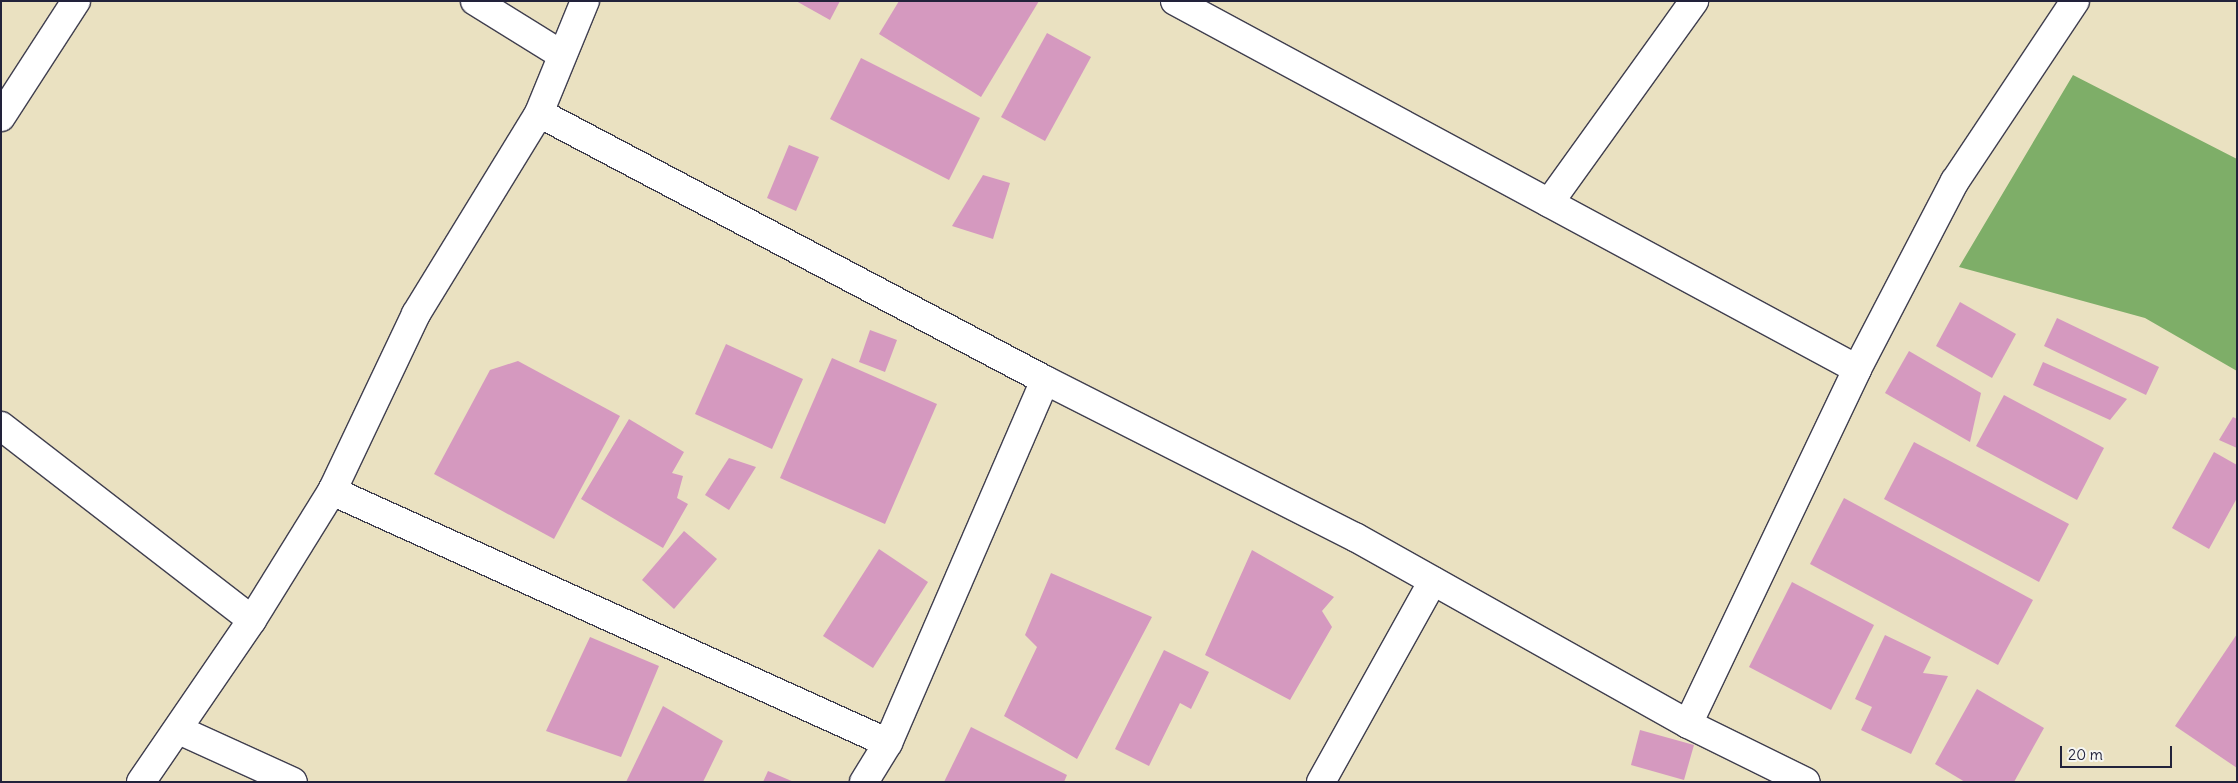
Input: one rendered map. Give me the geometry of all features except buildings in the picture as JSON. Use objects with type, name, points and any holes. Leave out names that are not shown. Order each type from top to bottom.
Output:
[{"type":"street","points":[[1,117],[76,1]]},
{"type":"street","points":[[475,1],[562,55]]},
{"type":"street","points":[[141,782],[179,730],[252,620],[332,491],[416,314],[539,113],[585,1]]},
{"type":"street","points":[[1549,203],[1694,1]]},
{"type":"street","points":[[1688,724],[1857,369],[1955,181],[2075,1]]},
{"type":"street","points":[[1186,4],[1857,369]]},
{"type":"street","points":[[539,113],[1045,380],[1354,537],[1688,724],[1806,782]]},
{"type":"street","points":[[864,782],[888,742],[1045,380]]},
{"type":"street","points":[[1,426],[252,620]]},
{"type":"street","points":[[332,491],[888,742]]},
{"type":"street","points":[[1321,782],[1433,581]]},
{"type":"street","points":[[179,730],[293,782]]},
{"type":"green space","points":[[2073,75],[2237,159],[2237,371],[2145,318],[1959,267]]}]
